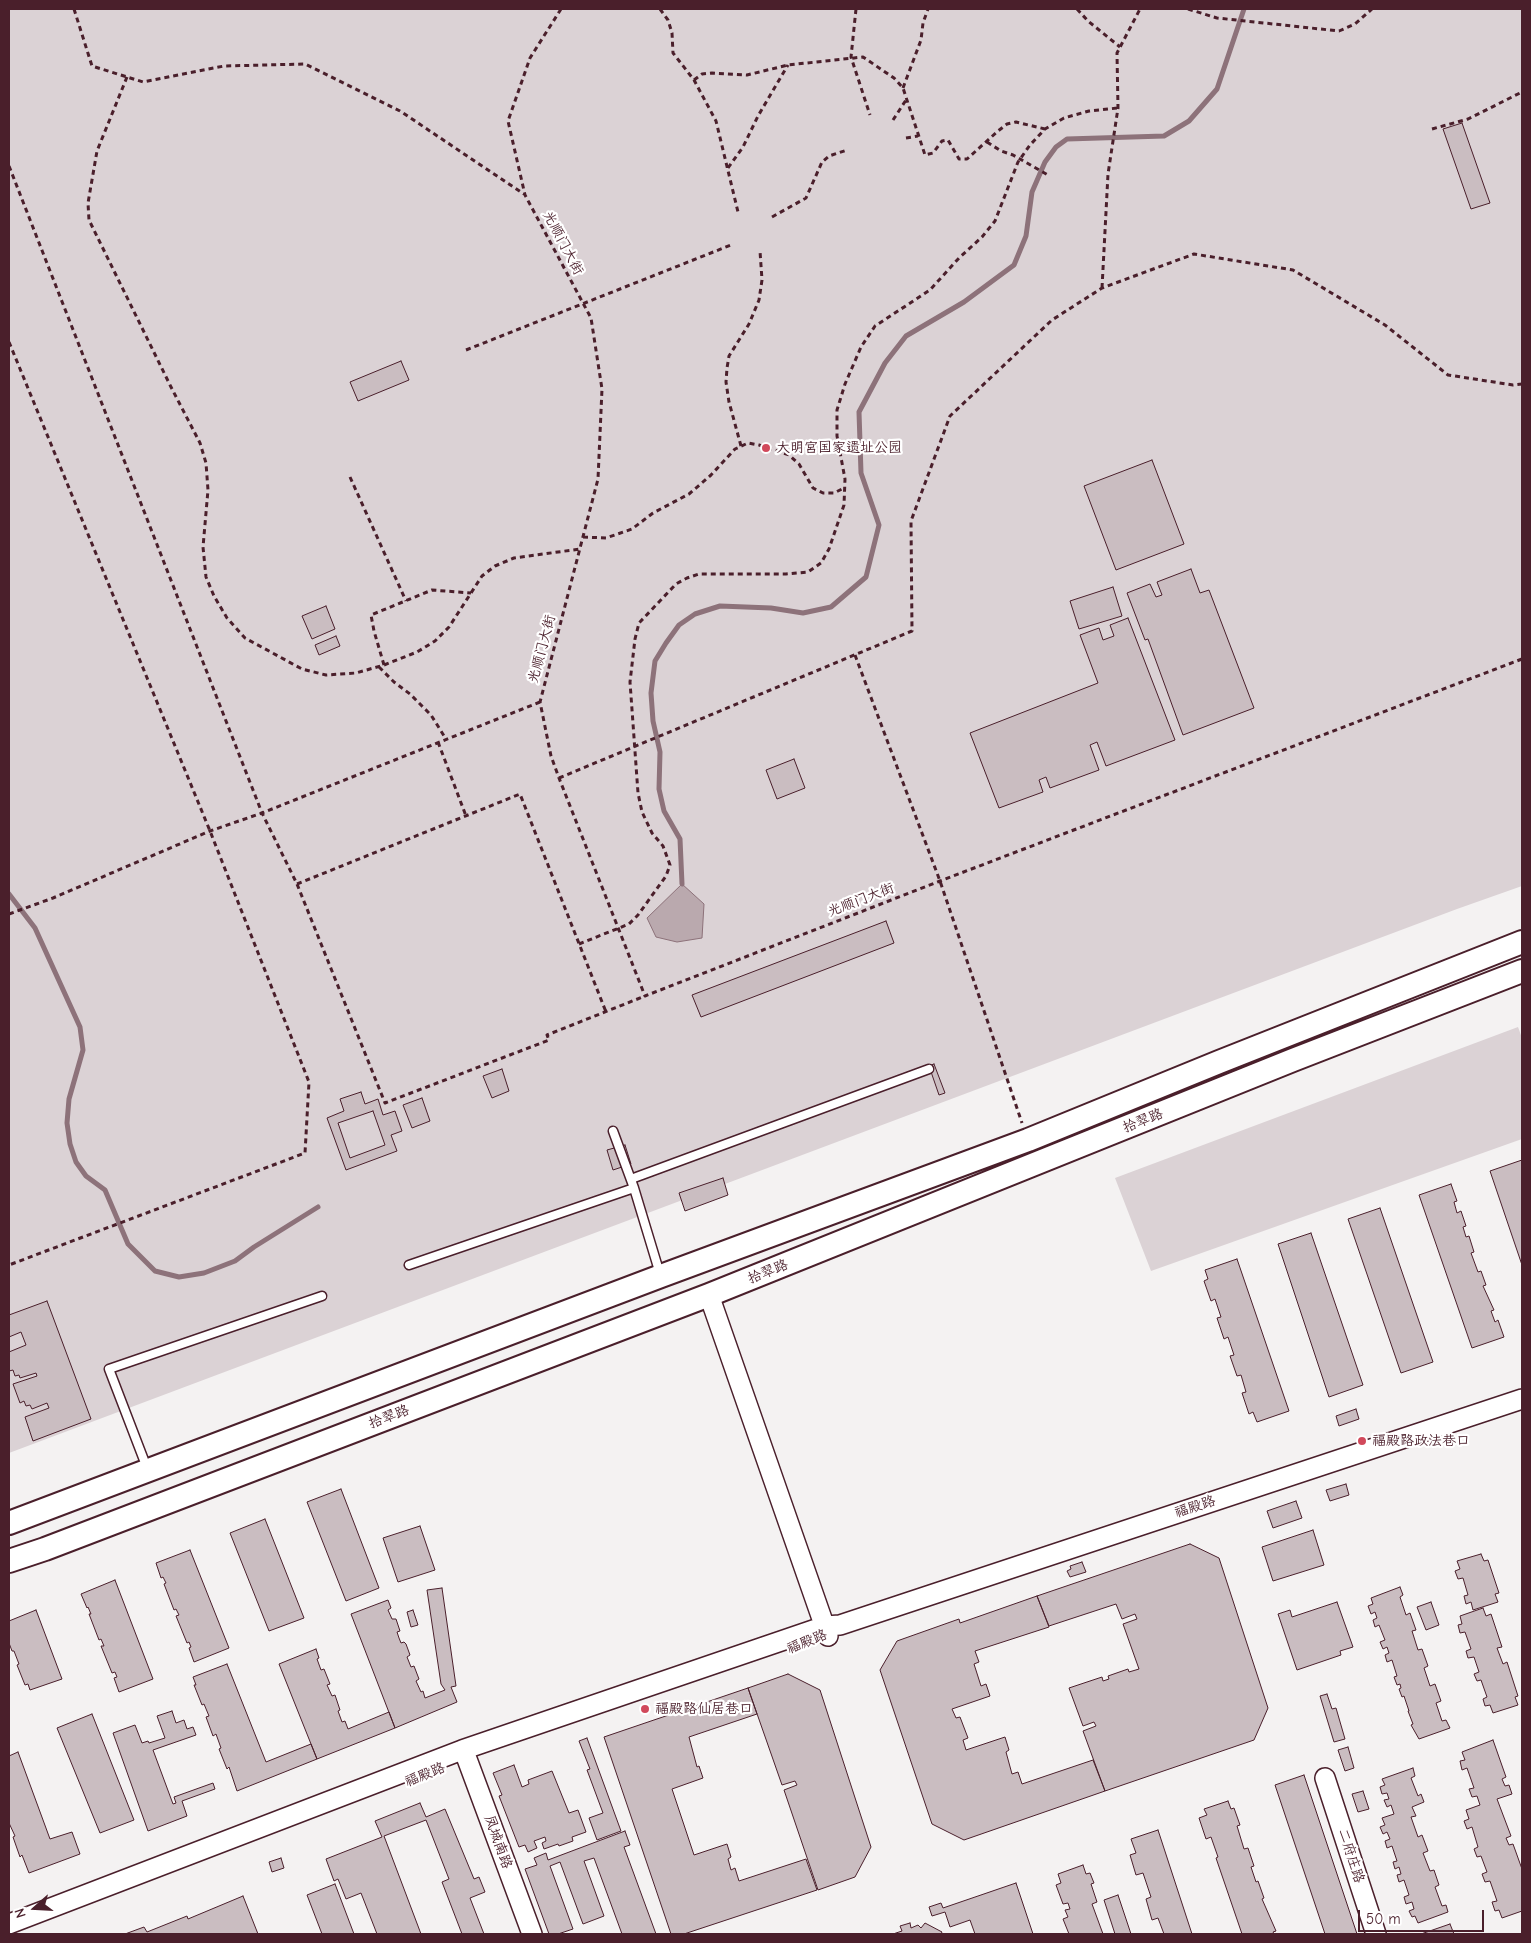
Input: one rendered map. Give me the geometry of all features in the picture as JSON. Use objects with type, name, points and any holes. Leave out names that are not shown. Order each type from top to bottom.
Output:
[{"type":"main road","name":"拾翠路","points":[[9,1523],[661,1276],[1028,1140],[1522,942]]},
{"type":"main road","name":"拾翠路","points":[[9,1562],[45,1550],[553,1353],[709,1295],[1302,1057],[1522,971]]},
{"type":"street","points":[[709,1295],[831,1629]]},
{"type":"street","name":"福殿路","points":[[9,1924],[464,1754],[831,1629],[1522,1399]]},
{"type":"street","name":"福殿路","points":[[13,1934],[204,1863],[464,1754]]},
{"type":"street","name":"凤城南路","points":[[464,1754],[532,1934]]},
{"type":"street","name":"二府庄路","points":[[1325,1778],[1376,1934]]},
{"type":"lane","points":[[631,1179],[929,1069]]},
{"type":"lane","points":[[613,1131],[634,1188],[661,1276]]},
{"type":"lane","points":[[408,1265],[634,1188]]},
{"type":"lane","points":[[148,1470],[110,1369],[322,1296]]},
{"type":"path","points":[[74,9],[92,66],[143,82],[224,66],[305,64],[400,111],[525,195]]},
{"type":"path","name":"光顺门大街","points":[[561,9],[530,58],[508,121],[525,195],[591,318],[602,389],[598,479],[540,702],[551,756],[646,996],[940,881],[1522,660]]},
{"type":"path","points":[[660,9],[668,20],[672,34],[673,53],[694,80],[716,121],[738,212]]},
{"type":"path","points":[[856,9],[851,58],[870,115]]},
{"type":"path","points":[[903,88],[922,40],[923,23],[928,9]]},
{"type":"path","points":[[1077,9],[1088,21],[1120,46]]},
{"type":"path","points":[[1102,288],[1108,174],[1118,108],[1117,53],[1140,9]]},
{"type":"path","points":[[1188,9],[1217,18],[1340,31],[1355,24],[1372,9]]},
{"type":"path","points":[[694,80],[702,74],[747,75],[788,65],[863,57],[894,78],[903,88],[925,155],[933,153],[942,141],[948,140],[959,159],[967,159],[1007,124],[1016,122],[1045,129]]},
{"type":"path","points":[[727,168],[743,147],[758,116],[788,65]]},
{"type":"path","points":[[127,77],[97,151],[88,203],[89,220],[200,443],[206,463],[208,490],[204,547],[206,577],[214,596],[227,618],[245,638],[302,669],[326,675],[356,673],[384,665],[417,652],[435,641],[448,627],[482,576],[495,566],[514,558],[580,549]]},
{"type":"path","points":[[1432,129],[1468,119],[1522,92]]},
{"type":"path","points":[[893,120],[906,99]]},
{"type":"path","points":[[579,944],[629,924],[638,915],[666,876],[670,865],[663,846],[652,833],[642,812],[638,793],[630,682],[635,639],[639,623],[676,584],[699,574],[786,574],[808,572],[821,563],[829,549],[844,505],[845,479],[837,436],[837,410],[845,384],[861,347],[875,326],[930,290],[959,258],[982,237],[995,220],[1020,159],[1030,144],[1045,129],[1064,118],[1089,111],[1118,108]]},
{"type":"path","points":[[906,138],[918,136]]},
{"type":"path","points":[[987,142],[1048,175]]},
{"type":"path","points":[[772,217],[806,198],[822,162],[829,156],[847,150]]},
{"type":"path","points":[[9,166],[262,813],[297,884],[385,1102],[548,1040],[546,1034],[646,996]]},
{"type":"path","points":[[466,350],[731,246]]},
{"type":"path","points":[[741,446],[729,402],[726,382],[727,368],[729,356],[749,324],[759,300],[762,280],[760,251]]},
{"type":"path","points":[[559,778],[912,631],[911,521],[950,416],[1052,320],[1102,288],[1194,254],[1293,270],[1385,326],[1448,375],[1513,385],[1522,384]]},
{"type":"path","points":[[9,342],[210,831],[309,1082],[305,1153],[9,1264]]},
{"type":"path","points":[[583,536],[606,538],[632,529],[653,513],[689,494],[711,475],[735,449],[748,443],[760,445],[789,456],[799,464],[813,488],[823,493],[834,493],[844,488]]},
{"type":"path","points":[[350,477],[406,601]]},
{"type":"path","points":[[384,665],[371,616],[432,590],[471,593]]},
{"type":"path","points":[[855,656],[940,881],[1028,1140]]},
{"type":"path","points":[[378,667],[431,715],[446,739]]},
{"type":"path","points":[[9,914],[53,898],[210,831],[262,813],[540,702]]},
{"type":"path","points":[[438,742],[466,816]]},
{"type":"path","points":[[297,884],[520,794],[606,1012]]},
{"type":"shaded area","name":"大明宫国家遗址公园","points":[[9,9],[1522,9],[1522,886],[9,1453]]},
{"type":"shaded area","points":[[682,884],[704,904],[702,938],[677,942],[656,937],[647,918]]},
{"type":"shaded area","points":[[1518,1027],[1522,1038],[1522,1139],[1151,1271],[1115,1178]]},
{"type":"building","points":[[1462,123],[1490,203],[1471,209],[1443,129]]},
{"type":"building","points":[[401,361],[409,380],[358,401],[350,382]]},
{"type":"building","points":[[1152,460],[1184,544],[1116,570],[1084,486]]},
{"type":"building","points":[[1191,569],[1200,593],[1209,590],[1254,708],[1183,735],[1148,639],[1145,640],[1127,593],[1150,584],[1156,597],[1162,595],[1157,582]]},
{"type":"building","points":[[1113,587],[1122,616],[1079,629],[1070,601]]},
{"type":"building","points":[[326,606],[335,629],[312,639],[302,616]]},
{"type":"building","points":[[1128,618],[1175,740],[1106,766],[1097,742],[1090,745],[1099,770],[1050,788],[1046,777],[1039,780],[1043,792],[999,808],[970,733],[1098,683],[1080,635],[1099,628],[1103,640],[1114,636],[1110,625]]},
{"type":"building","points":[[336,636],[340,646],[319,655],[315,645]]},
{"type":"building","points":[[794,759],[805,788],[777,799],[766,770]]},
{"type":"building","points":[[886,921],[894,943],[701,1017],[692,995]]},
{"type":"building","points":[[934,1064],[945,1093],[939,1095],[929,1066]]},
{"type":"building","points":[[502,1069],[509,1091],[492,1098],[483,1076]]},
{"type":"building","points":[[361,1092],[365,1104],[378,1099],[383,1115],[395,1111],[402,1131],[391,1135],[397,1151],[346,1170],[327,1118],[344,1111],[340,1099]],"holes":[[[373,1111],[385,1145],[350,1158],[338,1123]]]},
{"type":"building","points":[[422,1098],[430,1121],[412,1128],[403,1105]]},
{"type":"building","points":[[625,1145],[631,1164],[613,1170],[607,1150]]},
{"type":"building","points":[[1522,1160],[1522,1265],[1490,1171]]},
{"type":"building","points":[[723,1178],[728,1195],[685,1211],[679,1193]]},
{"type":"building","points":[[1451,1184],[1457,1201],[1454,1202],[1457,1213],[1461,1211],[1466,1226],[1463,1227],[1466,1237],[1469,1236],[1474,1252],[1471,1253],[1478,1272],[1481,1271],[1486,1285],[1483,1286],[1494,1310],[1491,1311],[1495,1322],[1498,1320],[1504,1337],[1472,1348],[1419,1195]]},
{"type":"building","points":[[1380,1208],[1433,1362],[1401,1373],[1348,1219]]},
{"type":"building","points":[[1311,1233],[1363,1385],[1329,1397],[1278,1244]]},
{"type":"building","points":[[1237,1259],[1289,1411],[1257,1422],[1253,1412],[1249,1414],[1242,1393],[1246,1392],[1241,1375],[1237,1376],[1230,1356],[1234,1355],[1228,1337],[1224,1339],[1217,1318],[1221,1317],[1215,1299],[1211,1301],[1204,1281],[1208,1279],[1205,1270]]},
{"type":"building","points":[[47,1301],[91,1419],[33,1441],[25,1417],[49,1408],[47,1403],[32,1409],[30,1405],[26,1406],[24,1401],[20,1403],[13,1384],[37,1376],[36,1373],[20,1378],[19,1375],[15,1376],[13,1370],[9,1371],[9,1352],[26,1345],[21,1332],[9,1337],[9,1315]]},
{"type":"building","points":[[1356,1409],[1359,1419],[1339,1426],[1336,1416]]},
{"type":"building","points":[[1346,1484],[1349,1495],[1330,1501],[1326,1490]]},
{"type":"building","points":[[341,1489],[379,1588],[346,1601],[307,1502]]},
{"type":"building","points":[[1296,1501],[1302,1518],[1273,1528],[1267,1511]]},
{"type":"building","points":[[265,1519],[304,1618],[269,1631],[230,1533]]},
{"type":"building","points":[[420,1526],[435,1570],[398,1582],[383,1538]]},
{"type":"building","points":[[1313,1530],[1324,1565],[1273,1581],[1262,1547]]},
{"type":"building","points":[[1190,1544],[1219,1558],[1268,1708],[1254,1740],[1105,1791],[1083,1731],[1096,1726],[1094,1722],[1083,1726],[1069,1688],[1102,1677],[1103,1681],[1109,1679],[1108,1676],[1128,1669],[1129,1672],[1139,1669],[1123,1624],[1137,1619],[1135,1614],[1122,1619],[1116,1604],[1049,1626],[1037,1596]]},
{"type":"building","points":[[190,1550],[229,1648],[194,1662],[189,1648],[191,1647],[189,1642],[187,1643],[176,1616],[179,1615],[176,1609],[174,1610],[164,1584],[166,1583],[163,1577],[161,1578],[156,1563]]},
{"type":"building","points":[[1481,1554],[1484,1561],[1488,1560],[1499,1593],[1495,1594],[1498,1602],[1473,1610],[1471,1602],[1466,1604],[1464,1596],[1468,1595],[1463,1578],[1458,1579],[1455,1571],[1460,1569],[1457,1561]]},
{"type":"building","points":[[1082,1562],[1086,1572],[1070,1577],[1067,1571],[1071,1569],[1070,1566]]},
{"type":"building","points":[[115,1580],[153,1679],[119,1692],[114,1678],[117,1677],[115,1672],[112,1673],[101,1646],[104,1646],[101,1639],[99,1640],[89,1614],[91,1614],[81,1594]]},
{"type":"building","points":[[1400,1587],[1403,1595],[1400,1597],[1406,1615],[1410,1613],[1416,1630],[1412,1631],[1418,1650],[1422,1649],[1428,1666],[1424,1668],[1430,1686],[1435,1684],[1441,1701],[1436,1703],[1442,1721],[1446,1720],[1450,1728],[1419,1739],[1411,1725],[1413,1724],[1404,1696],[1402,1697],[1399,1689],[1401,1688],[1400,1684],[1397,1685],[1394,1677],[1397,1676],[1392,1660],[1387,1662],[1385,1655],[1389,1653],[1387,1647],[1383,1649],[1380,1642],[1385,1640],[1379,1625],[1375,1627],[1373,1620],[1377,1618],[1375,1612],[1371,1614],[1368,1606],[1373,1604],[1371,1598]]},
{"type":"building","points":[[442,1588],[456,1686],[451,1687],[457,1702],[395,1728],[351,1614],[388,1600],[391,1608],[388,1610],[392,1619],[396,1619],[400,1631],[397,1632],[399,1638],[401,1643],[404,1642],[406,1644],[410,1655],[407,1657],[411,1667],[414,1666],[419,1679],[416,1681],[421,1692],[423,1691],[425,1698],[445,1690],[441,1684],[427,1590]]},
{"type":"building","points":[[1037,1596],[1049,1627],[975,1651],[979,1662],[974,1664],[981,1686],[986,1684],[990,1696],[952,1709],[956,1718],[960,1717],[968,1738],[963,1740],[966,1750],[1005,1737],[1009,1750],[1006,1752],[1012,1774],[1018,1772],[1022,1784],[1093,1760],[1105,1791],[964,1840],[932,1824],[880,1670],[897,1641],[959,1619],[960,1623]]},
{"type":"building","points":[[1337,1602],[1353,1647],[1340,1651],[1341,1655],[1297,1670],[1278,1614],[1290,1610],[1292,1617]]},
{"type":"building","points":[[1431,1602],[1439,1625],[1426,1630],[1417,1607]]},
{"type":"building","points":[[1483,1608],[1486,1616],[1491,1614],[1502,1647],[1497,1648],[1503,1664],[1507,1662],[1518,1696],[1515,1697],[1518,1705],[1493,1713],[1490,1705],[1485,1706],[1483,1699],[1487,1697],[1481,1680],[1477,1681],[1474,1674],[1479,1672],[1474,1657],[1468,1658],[1466,1651],[1471,1649],[1465,1632],[1460,1633],[1458,1625],[1462,1624],[1460,1616]]},
{"type":"building","points":[[36,1610],[62,1679],[30,1690],[28,1684],[25,1685],[17,1665],[19,1664],[9,1643],[9,1621]]},
{"type":"building","points":[[413,1610],[418,1625],[411,1627],[407,1612]]},
{"type":"building","points":[[316,1649],[321,1670],[324,1669],[330,1684],[327,1685],[332,1696],[335,1695],[342,1722],[345,1721],[348,1729],[389,1712],[395,1728],[317,1759],[279,1664]]},
{"type":"building","points":[[227,1664],[266,1762],[311,1744],[317,1759],[237,1791],[229,1767],[227,1769],[219,1749],[221,1748],[216,1734],[213,1736],[206,1717],[209,1716],[204,1704],[202,1705],[193,1677]]},
{"type":"building","points":[[788,1674],[820,1690],[871,1847],[855,1877],[818,1890],[784,1790],[797,1785],[795,1781],[782,1785],[748,1688]]},
{"type":"building","points":[[748,1688],[757,1714],[689,1737],[697,1767],[699,1766],[703,1778],[672,1789],[694,1855],[727,1844],[731,1857],[728,1859],[731,1870],[735,1868],[739,1881],[806,1859],[817,1890],[684,1934],[671,1934],[604,1737]]},
{"type":"building","points":[[1327,1694],[1332,1709],[1336,1708],[1345,1739],[1334,1742],[1320,1696]]},
{"type":"building","points":[[172,1711],[176,1723],[184,1720],[187,1729],[193,1727],[196,1735],[153,1750],[173,1804],[176,1803],[174,1797],[213,1783],[215,1789],[182,1801],[187,1816],[148,1831],[113,1733],[135,1725],[142,1743],[165,1738],[157,1716]]},
{"type":"building","points":[[92,1714],[134,1820],[100,1833],[57,1728]]},
{"type":"building","points":[[587,1738],[621,1831],[597,1840],[589,1818],[603,1813],[587,1770],[590,1769],[579,1741]]},
{"type":"building","points":[[1493,1740],[1506,1777],[1502,1779],[1505,1786],[1509,1785],[1512,1794],[1497,1799],[1511,1836],[1506,1838],[1509,1845],[1513,1844],[1522,1869],[1522,1911],[1502,1918],[1499,1910],[1495,1911],[1492,1902],[1497,1901],[1490,1881],[1485,1882],[1482,1874],[1487,1872],[1481,1856],[1477,1857],[1474,1849],[1478,1847],[1472,1827],[1467,1829],[1464,1821],[1469,1819],[1466,1810],[1480,1805],[1477,1796],[1472,1797],[1469,1789],[1474,1788],[1467,1768],[1462,1770],[1460,1761],[1465,1760],[1462,1752]]},
{"type":"building","points":[[1348,1747],[1354,1768],[1345,1771],[1338,1750]]},
{"type":"building","points":[[18,1752],[50,1839],[72,1832],[80,1854],[29,1873],[22,1855],[20,1857],[13,1837],[15,1836],[9,1823],[9,1756]]},
{"type":"building","points":[[514,1765],[522,1787],[529,1784],[528,1780],[552,1771],[569,1813],[578,1810],[586,1832],[572,1837],[573,1841],[559,1846],[558,1844],[544,1849],[542,1843],[546,1841],[545,1837],[534,1841],[537,1848],[528,1852],[525,1845],[519,1847],[499,1796],[502,1795],[493,1773]]},
{"type":"building","points":[[1413,1768],[1415,1776],[1411,1778],[1418,1796],[1421,1794],[1424,1802],[1412,1807],[1416,1816],[1411,1817],[1418,1837],[1422,1835],[1428,1851],[1423,1853],[1430,1871],[1434,1870],[1439,1885],[1435,1887],[1442,1906],[1446,1905],[1448,1912],[1418,1923],[1415,1916],[1412,1917],[1409,1911],[1414,1909],[1412,1902],[1406,1904],[1404,1897],[1409,1895],[1404,1880],[1399,1882],[1397,1875],[1401,1874],[1399,1867],[1395,1869],[1393,1862],[1397,1861],[1392,1846],[1387,1848],[1385,1841],[1390,1839],[1387,1832],[1383,1834],[1380,1827],[1385,1825],[1382,1818],[1394,1814],[1391,1805],[1387,1807],[1384,1800],[1389,1799],[1387,1793],[1382,1794],[1380,1787],[1385,1785],[1382,1779]]},
{"type":"building","points":[[1304,1775],[1357,1934],[1325,1934],[1275,1785]]},
{"type":"building","points":[[1363,1791],[1369,1809],[1358,1812],[1352,1794]]},
{"type":"building","points":[[1228,1801],[1231,1809],[1234,1808],[1240,1825],[1237,1826],[1244,1849],[1248,1848],[1254,1866],[1251,1867],[1256,1882],[1258,1881],[1264,1898],[1262,1899],[1276,1931],[1273,1932],[1274,1934],[1242,1934],[1216,1858],[1218,1857],[1211,1837],[1206,1839],[1199,1818],[1207,1815],[1204,1809]]},
{"type":"building","points":[[420,1803],[426,1817],[445,1809],[474,1879],[479,1877],[485,1892],[470,1898],[484,1934],[462,1934],[442,1882],[449,1879],[426,1820],[384,1836],[421,1934],[377,1934],[361,1893],[346,1899],[338,1879],[334,1881],[326,1859],[382,1837],[375,1821]]},
{"type":"building","points":[[1158,1830],[1192,1934],[1164,1934],[1158,1918],[1152,1920],[1146,1899],[1151,1897],[1143,1873],[1136,1875],[1130,1855],[1136,1853],[1131,1839]]},
{"type":"building","points":[[625,1831],[630,1845],[624,1847],[656,1934],[622,1934],[594,1858],[584,1861],[604,1916],[583,1924],[560,1862],[550,1866],[573,1929],[558,1934],[549,1934],[525,1869],[537,1865],[534,1858],[546,1853],[548,1860]]},
{"type":"building","points":[[281,1858],[284,1868],[272,1872],[269,1862]]},
{"type":"building","points":[[1083,1865],[1086,1874],[1090,1873],[1094,1883],[1091,1884],[1097,1902],[1092,1904],[1103,1934],[1069,1934],[1063,1919],[1068,1917],[1065,1910],[1070,1909],[1068,1903],[1063,1904],[1056,1885],[1061,1883],[1058,1874]]},
{"type":"building","points":[[1016,1883],[1033,1934],[975,1934],[970,1920],[950,1927],[945,1912],[932,1916],[929,1907],[941,1903],[943,1908]]},
{"type":"building","points":[[335,1884],[354,1934],[322,1934],[307,1895]]},
{"type":"building","points":[[1118,1895],[1131,1934],[1115,1934],[1104,1900]]},
{"type":"building","points":[[243,1896],[258,1934],[125,1934],[144,1927],[147,1932],[187,1916],[188,1919]]},
{"type":"building","points":[[910,1923],[911,1928],[918,1925],[921,1928],[925,1923],[942,1932],[941,1934],[893,1934],[902,1931],[900,1926]]},
{"type":"building","points":[[1450,1924],[1454,1934],[1421,1934]]},
{"type":"waterway","points":[[682,884],[680,839],[664,811],[659,789],[660,752],[653,721],[651,693],[655,661],[666,643],[679,625],[695,614],[720,606],[771,608],[803,613],[831,607],[866,577],[879,525],[861,473],[859,412],[885,363],[906,336],[964,302],[1014,265],[1026,236],[1032,192],[1045,162],[1056,147],[1067,139],[1164,136],[1189,121],[1217,89],[1244,9]]},
{"type":"waterway","points":[[9,894],[35,928],[80,1027],[83,1050],[69,1099],[67,1123],[70,1144],[76,1162],[86,1176],[105,1190],[128,1244],[155,1271],[179,1277],[204,1273],[235,1261],[318,1207]]},
{"type":"place","name":"大明宫国家遗址公园","points":[[766,448]]},
{"type":"place","name":"福殿路政法巷口","points":[[1362,1441]]},
{"type":"place","name":"福殿路仙居巷口","points":[[645,1709]]}]
